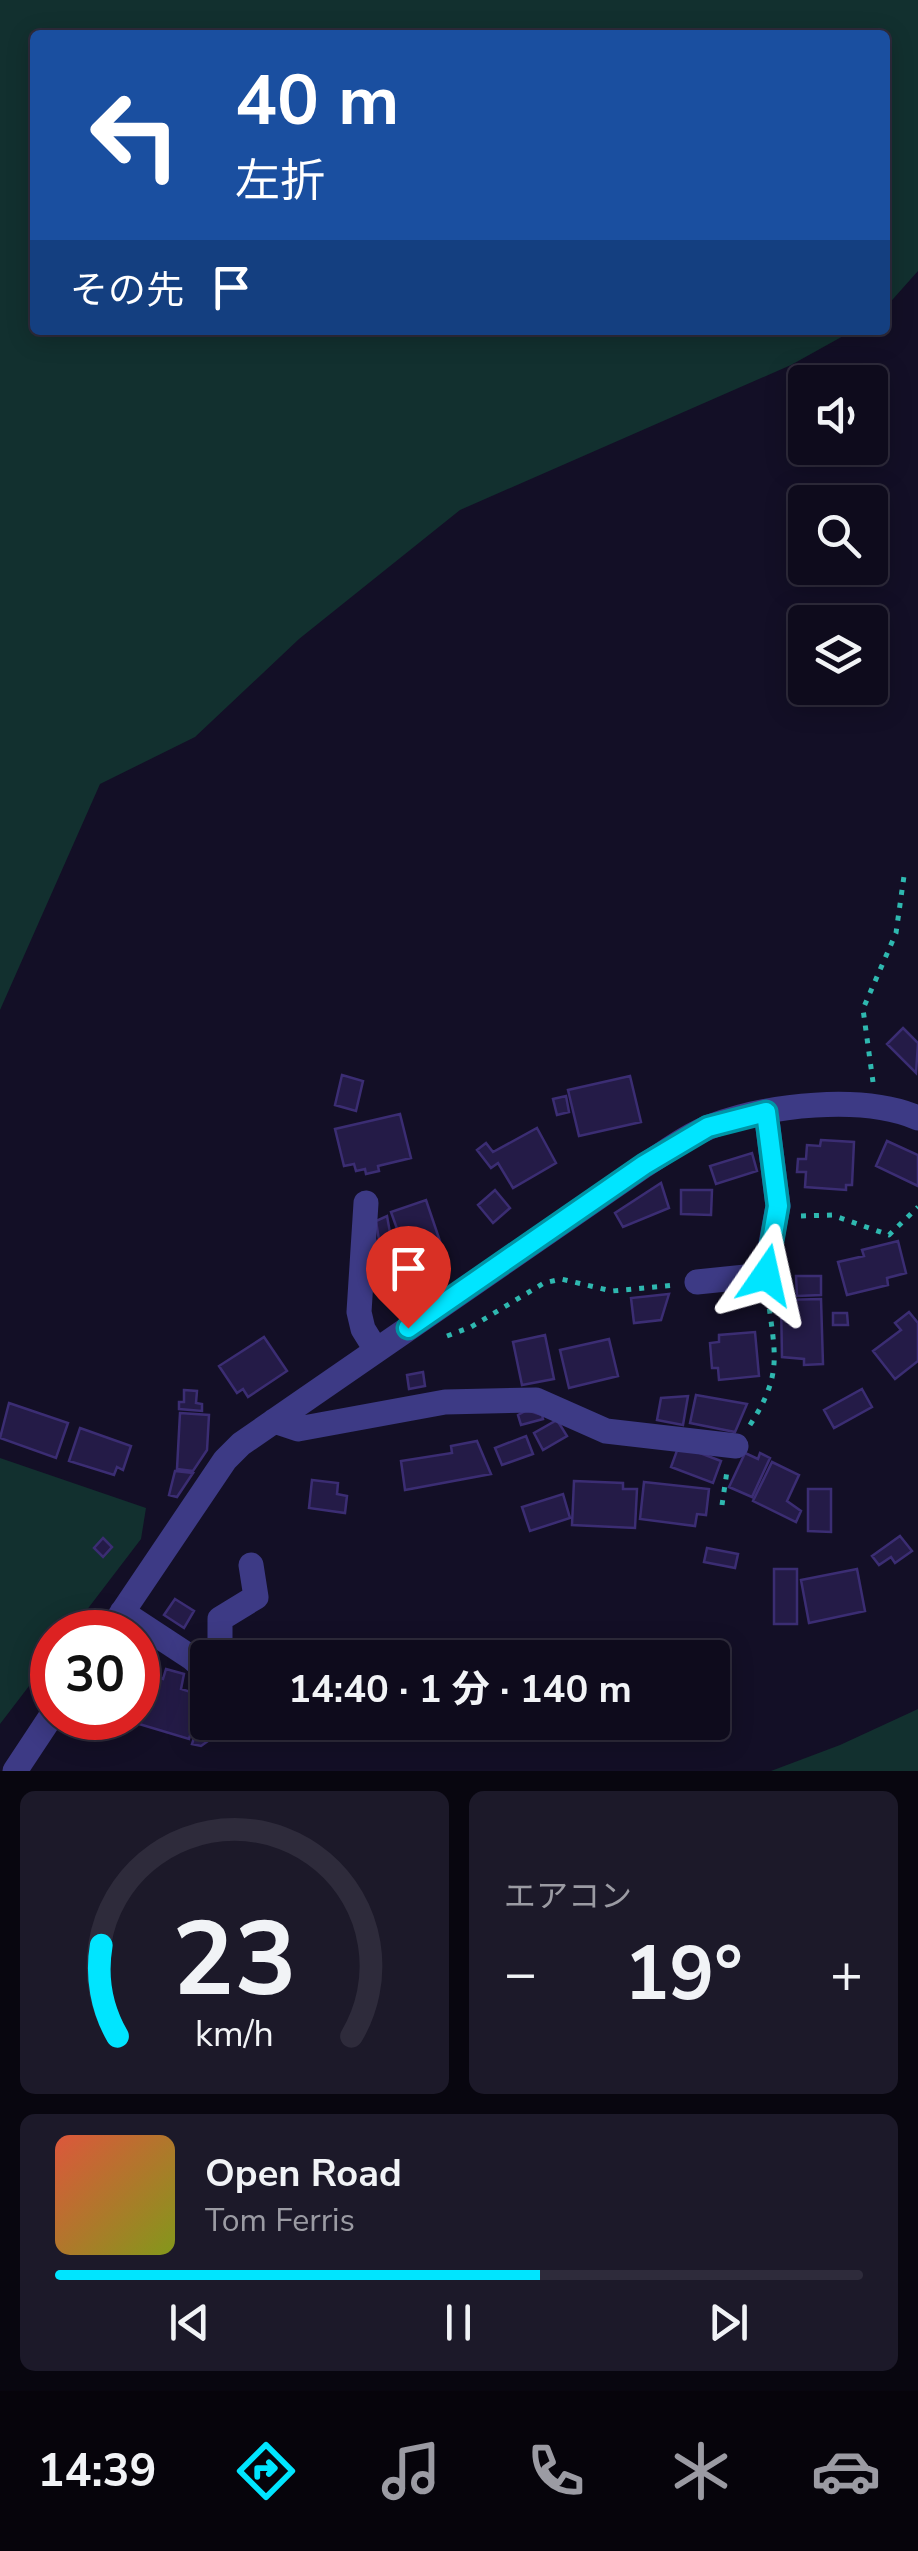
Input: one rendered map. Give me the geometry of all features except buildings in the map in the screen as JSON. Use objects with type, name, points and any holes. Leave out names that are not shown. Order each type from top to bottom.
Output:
[{"type":"street","points":[[124,1610],[225,1460],[241,1444],[644,1165],[708,1127],[766,1112],[828,1102],[918,1118]]},
{"type":"street","points":[[697,1282],[766,1275],[778,1206],[766,1112]]},
{"type":"street","points":[[366,1203],[359,1312],[363,1329],[376,1350]]},
{"type":"street","points":[[274,1421],[298,1429],[445,1402],[536,1400],[606,1432],[736,1446]]},
{"type":"street","points":[[220,1640],[220,1619],[256,1597],[252,1565]]},
{"type":"street","points":[[160,1643],[190,1657]]},
{"type":"street","points":[[14,1771],[35,1740]]},
{"type":"path","points":[[877,1110],[863,1009],[896,933],[904,876]]},
{"type":"path","points":[[795,1221],[802,1216],[832,1214],[888,1235],[918,1208]]},
{"type":"path","points":[[722,1505],[724,1479],[736,1446],[766,1398],[775,1374],[766,1275]]},
{"type":"path","points":[[408,1328],[435,1341],[472,1327],[544,1282],[561,1279],[623,1291],[697,1282]]},
{"type":"green space","points":[[0,0],[918,0],[918,271],[890,302],[890,30],[30,30],[30,335],[845,335],[791,365],[460,510],[299,639],[195,737],[100,784],[0,1010]]},
{"type":"green space","points":[[0,1458],[146,1508],[141,1539],[87,1610],[30,1610],[30,1685],[0,1724]]},
{"type":"green space","points":[[918,1709],[918,1771],[771,1771],[840,1745]]},
{"type":"route","points":[[408,1328],[644,1165],[708,1127],[766,1112],[778,1206],[766,1275]]}]
